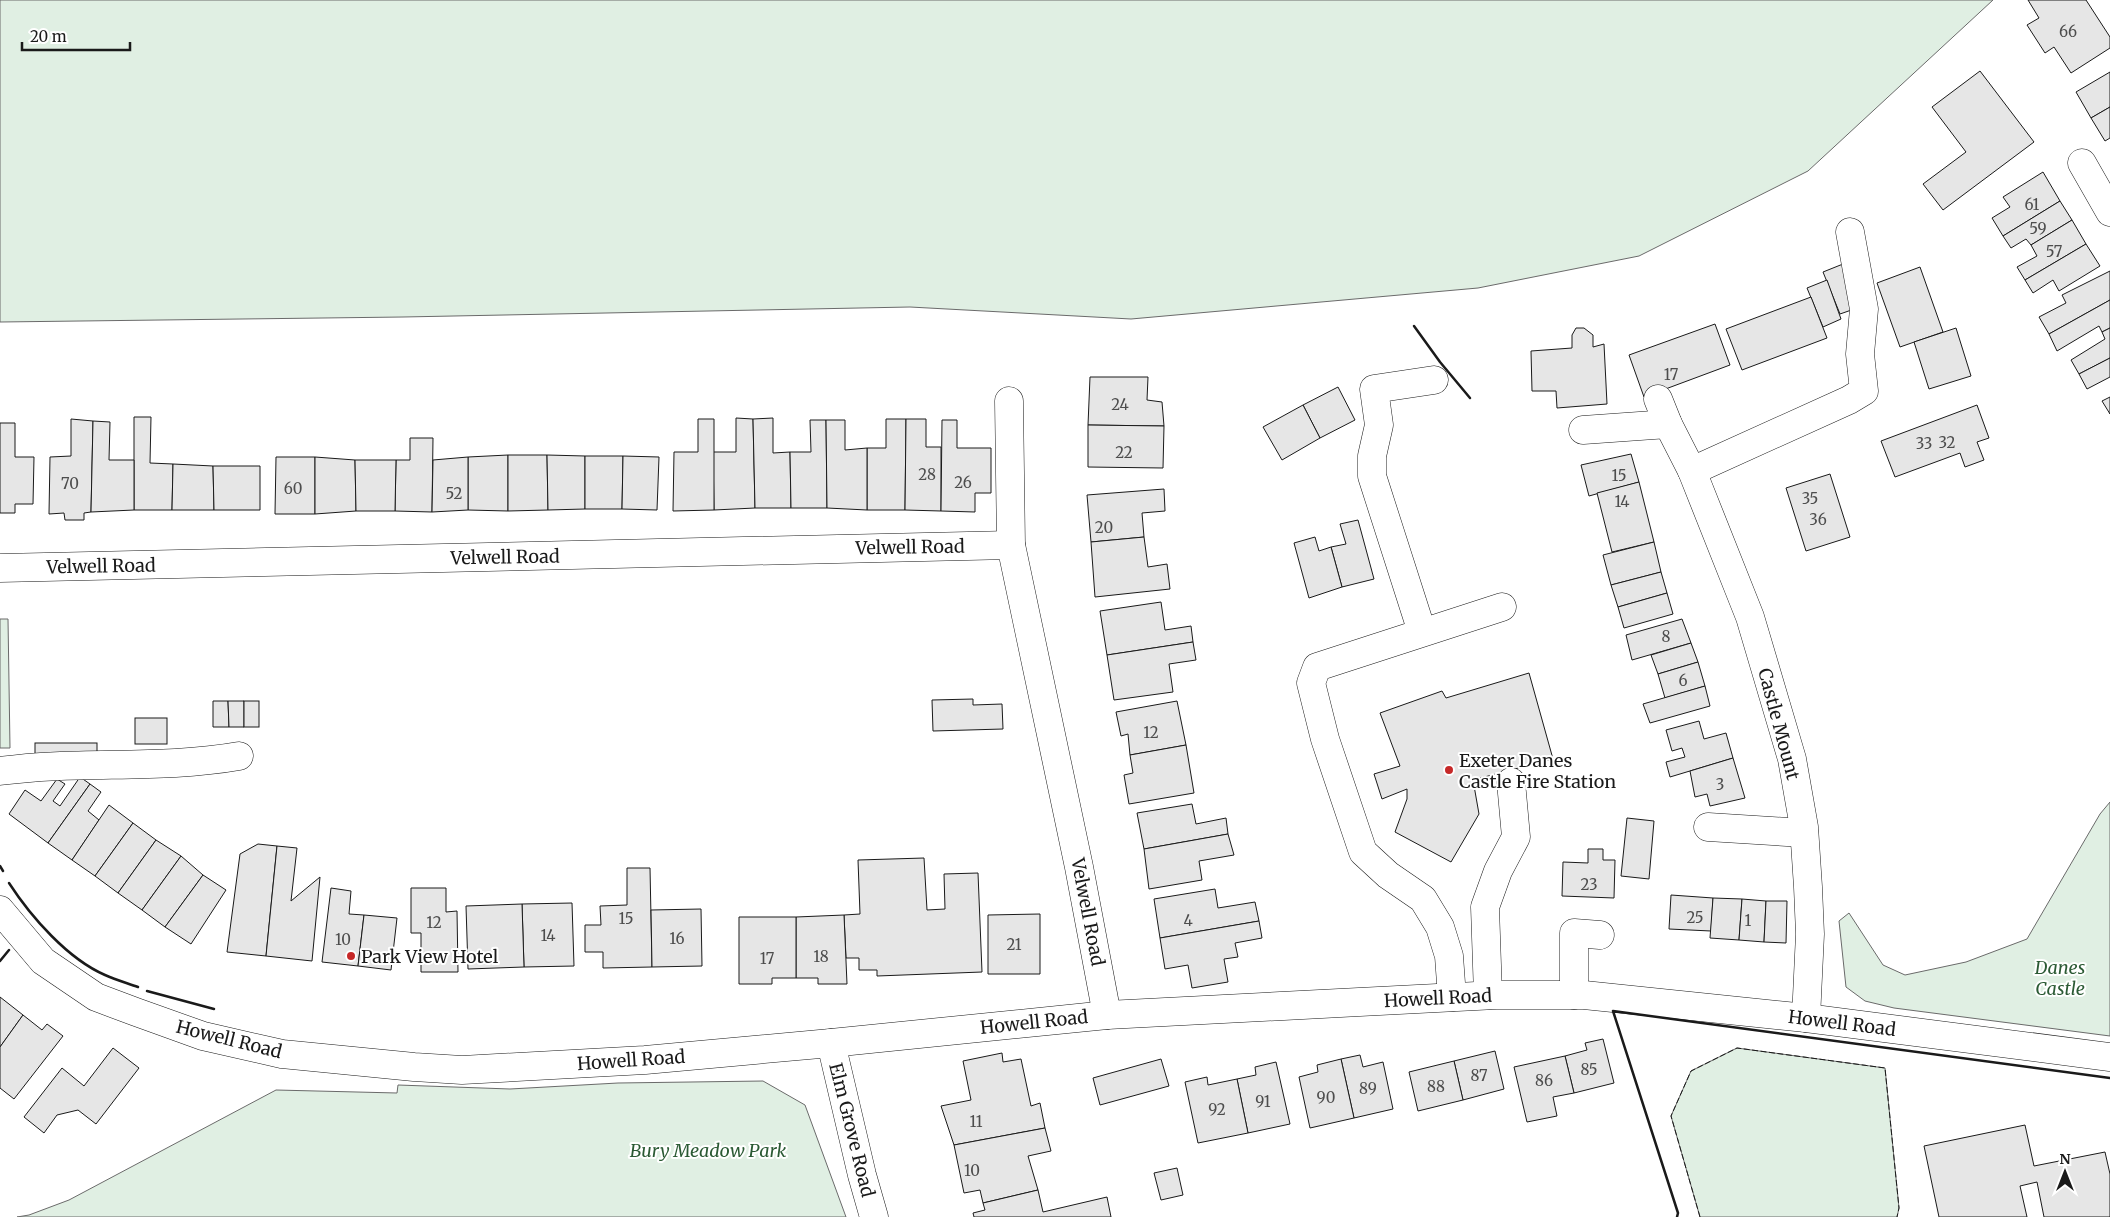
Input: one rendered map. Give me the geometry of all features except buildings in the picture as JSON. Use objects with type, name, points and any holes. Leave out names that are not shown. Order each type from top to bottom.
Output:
[{"type":"street","points":[[2082,163],[2110,212]]},
{"type":"street","points":[[1692,472],[1849,400],[1864,391],[1860,339],[1864,309],[1850,232]]},
{"type":"street","points":[[1422,632],[1372,476],[1372,456],[1379,425],[1374,389],[1434,380]]},
{"type":"street","name":"Castle Mount","points":[[1658,399],[1692,472],[1750,617],[1792,759],[1804,833],[1810,934],[1806,1018]]},
{"type":"street","name":"Velwell Road","points":[[1009,401],[1011,545],[1032,652],[1079,867],[1107,1015]]},
{"type":"street","points":[[1584,430],[1668,424]]},
{"type":"street","name":"Velwell Road","points":[[0,568],[1011,545]]},
{"type":"street","points":[[1452,997],[1449,956],[1440,927],[1423,899],[1388,875],[1363,852],[1325,739],[1311,683],[1317,667],[1502,607]]},
{"type":"street","points":[[0,771],[100,765],[205,762],[239,756]]},
{"type":"street","points":[[1488,995],[1485,907],[1498,871],[1516,837],[1511,782]]},
{"type":"street","points":[[1708,827],[1804,833]]},
{"type":"street","name":"Howell Road","points":[[0,910],[43,961],[96,997],[203,1036],[282,1054],[462,1070],[645,1060],[1107,1015],[1488,995],[1574,994],[1806,1018],[2110,1057]]},
{"type":"street","points":[[1574,994],[1574,933],[1600,935]]},
{"type":"street","name":"Elm Grove Road","points":[[831,1043],[862,1175],[874,1217]]},
{"type":"green space","points":[[0,0],[1993,0],[1808,171],[1639,256],[1478,288],[1131,319],[910,307],[403,317],[0,322]]},
{"type":"green space","points":[[0,619],[8,619],[10,748],[0,748]]},
{"type":"green space","name":"Danes Castle","points":[[2110,802],[2110,1036],[1894,1008],[1865,1001],[1846,987],[1839,921],[1849,913],[1883,965],[1905,975],[1966,962],[2027,939],[2100,814]]},
{"type":"green space","points":[[1737,1048],[1885,1068],[1899,1208],[1897,1217],[1700,1217],[1671,1116],[1691,1071]]},
{"type":"green space","name":"Bury Meadow Park","points":[[763,1081],[805,1105],[846,1217],[17,1217],[29,1215],[69,1200],[276,1090],[397,1093],[398,1085],[510,1089],[618,1083]]},
{"type":"fence","points":[[1700,1217],[1671,1116],[1691,1071],[1737,1048],[1885,1068],[1899,1208],[1897,1217]]},
{"type":"wall","points":[[1414,326],[1440,362],[1470,398]]},
{"type":"wall","points":[[0,866],[3,871]]},
{"type":"wall","points":[[9,883],[39,923],[77,959],[105,975],[138,987]]},
{"type":"wall","points":[[0,961],[9,950]]},
{"type":"wall","points":[[147,991],[214,1009]]},
{"type":"wall","points":[[1677,1217],[1678,1213],[1613,1011],[2110,1078]]},
{"type":"place","name":"Exeter Danes Castle Fire Station","points":[[1449,770]]},
{"type":"place","name":"Park View Hotel","points":[[351,956]]}]
